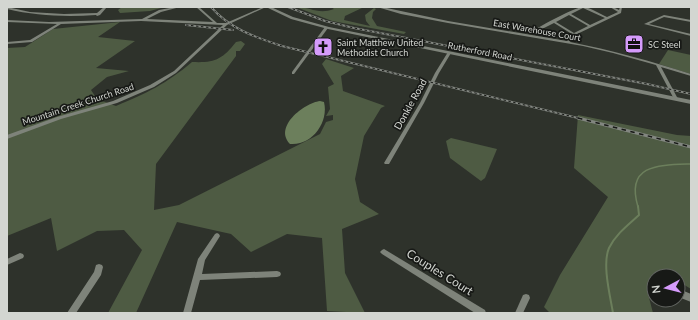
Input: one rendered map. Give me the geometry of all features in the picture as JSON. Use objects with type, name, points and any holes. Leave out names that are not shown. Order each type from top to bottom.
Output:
[{"type":"street","points":[[16,10],[23,7]]},
{"type":"street","points":[[92,21],[106,7]]},
{"type":"street","points":[[144,20],[160,11],[179,7]]},
{"type":"street","points":[[197,7],[217,24]]},
{"type":"street","points":[[7,22],[144,20],[226,24],[265,7]]},
{"type":"street","name":"Rutherford Road","points":[[268,7],[292,18],[326,28],[691,102]]},
{"type":"street","name":"East Warehouse Court","points":[[378,7],[420,18],[567,43],[614,53],[657,64],[691,75]]},
{"type":"street","points":[[535,31],[582,7],[607,18]]},
{"type":"street","points":[[611,7],[620,12]]},
{"type":"street","points":[[620,12],[621,7]]},
{"type":"street","points":[[7,8],[51,15],[99,14]]},
{"type":"street","points":[[567,43],[574,34],[620,12]]},
{"type":"street","points":[[569,14],[590,26]]},
{"type":"street","points":[[691,21],[664,16],[646,24],[691,34]]},
{"type":"street","points":[[553,21],[574,34]]},
{"type":"street","points":[[7,43],[31,41],[61,22]]},
{"type":"street","name":"Mountain Creek Church Road","points":[[7,137],[60,118],[116,102],[152,86],[175,72],[226,24]]},
{"type":"street","points":[[294,72],[326,28]]},
{"type":"street","name":"Donkle Road","points":[[387,163],[422,104],[437,73],[449,53]]},
{"type":"street","points":[[657,64],[676,99]]},
{"type":"street","points":[[187,313],[204,255],[217,236]]},
{"type":"street","name":"Couples Court","points":[[384,252],[482,313]]},
{"type":"street","points":[[7,262],[20,256]]},
{"type":"street","points":[[71,313],[98,273],[99,267]]},
{"type":"street","points":[[197,277],[277,274]]},
{"type":"street","points":[[519,313],[526,298]]},
{"type":"shaded area","points":[[122,7],[161,8],[150,11],[120,13],[118,10]]},
{"type":"shaded area","points":[[296,7],[328,11],[334,9],[331,7],[364,7],[345,16],[344,20],[370,26],[366,21],[365,15],[374,8],[376,9],[373,12],[372,18],[377,26],[406,32],[404,34],[332,21]]},
{"type":"shaded area","points":[[120,22],[98,37],[135,41],[96,68],[129,71],[107,77],[91,90],[97,99],[116,106],[156,87],[174,76],[192,62],[212,61],[222,57],[236,42],[241,41],[245,44],[240,51],[236,51],[236,56],[156,164],[154,210],[179,205],[320,134],[326,122],[333,120],[333,115],[326,116],[330,109],[328,87],[334,84],[322,64],[326,59],[354,68],[341,76],[343,91],[385,106],[381,108],[364,136],[355,179],[360,202],[379,214],[342,229],[345,273],[365,313],[327,311],[322,238],[287,234],[251,252],[231,234],[177,222],[136,313],[108,313],[142,250],[124,230],[97,231],[57,251],[51,218],[7,236],[7,48],[25,47],[53,29]]},
{"type":"shaded area","points":[[668,50],[691,55],[691,74],[659,64]]},
{"type":"shaded area","points":[[320,101],[324,102],[325,110],[321,125],[317,131],[312,137],[305,141],[298,144],[290,144],[286,137],[285,130],[288,123],[306,106]]},
{"type":"shaded area","points":[[578,115],[677,135],[691,136],[691,289],[686,286],[686,268],[646,268],[646,308],[652,308],[653,313],[550,313],[544,307],[560,275],[608,197],[574,168]]},
{"type":"shaded area","points":[[451,138],[497,149],[485,178],[481,181],[450,158],[446,141]]},
{"type":"waterway","points":[[638,207],[635,193],[636,182],[641,175],[648,170],[657,167],[691,164]]},
{"type":"waterway","points":[[613,313],[606,271],[607,255],[615,238],[639,215],[638,206]]},
{"type":"railway","points":[[211,7],[218,15],[235,27],[253,36],[282,46],[580,119]]},
{"type":"railway","points":[[288,7],[325,21],[354,28],[647,84],[691,94]]},
{"type":"railway","points":[[186,25],[233,30]]},
{"type":"railway","points":[[580,119],[691,147]]},
{"type":"place","name":"SC Steel","points":[[634,44]]},
{"type":"place","name":"Saint Matthew United Methodist Church","points":[[323,47]]}]
